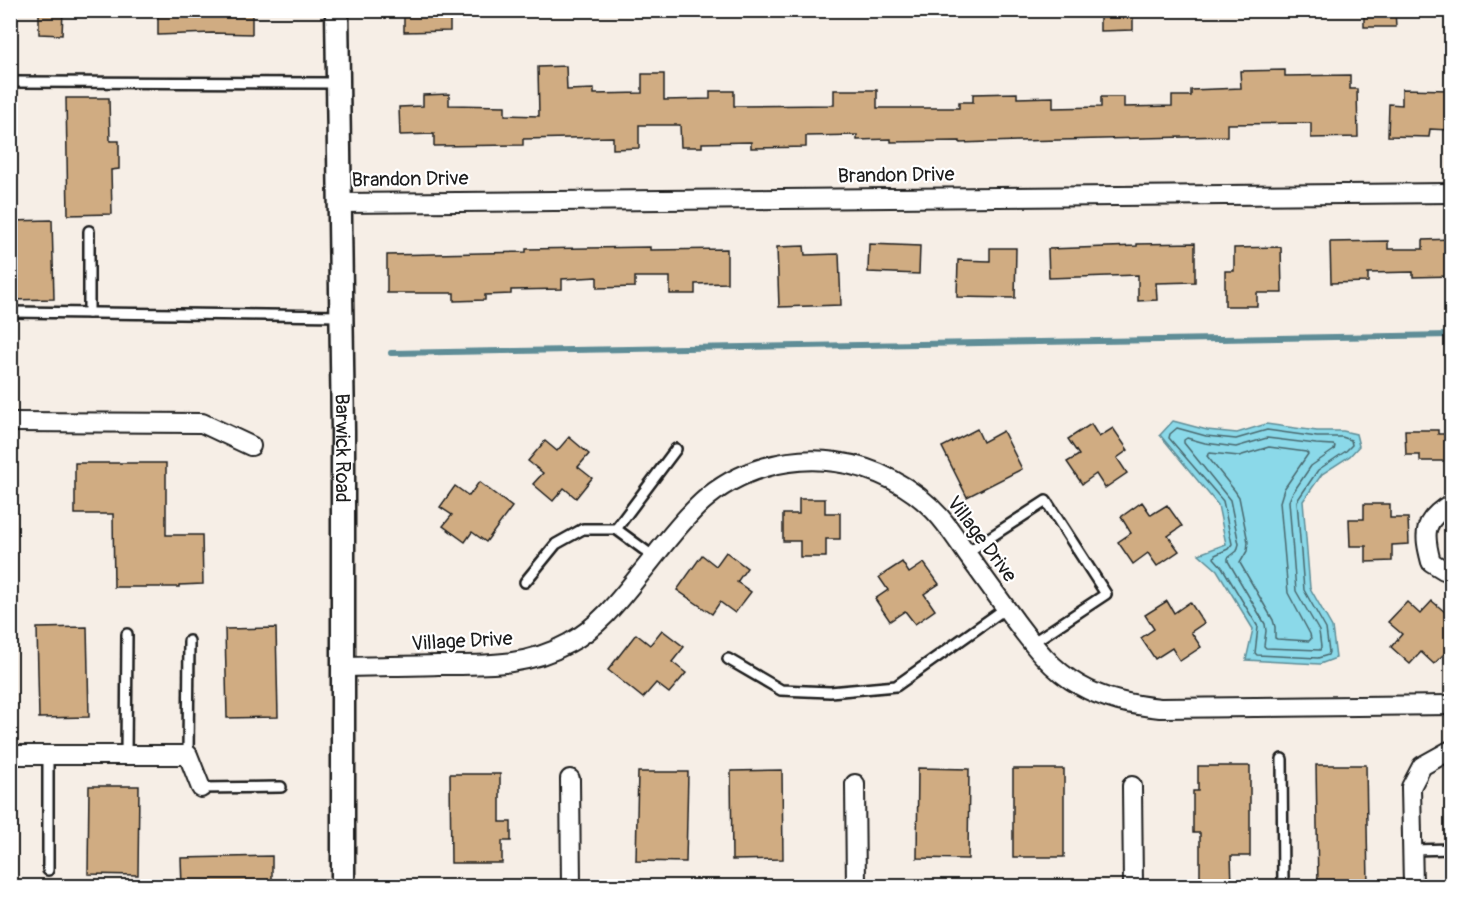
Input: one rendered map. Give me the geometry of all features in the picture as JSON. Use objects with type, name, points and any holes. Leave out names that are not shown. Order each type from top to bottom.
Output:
[{"type":"street","name":"Barwick Road","points":[[337,10],[341,316],[343,886]]},
{"type":"street","name":"Brandon Drive","points":[[340,203],[1452,192]]},
{"type":"street","points":[[10,422],[202,423],[250,446]]},
{"type":"street","name":"Village Drive","points":[[343,666],[488,665],[516,662],[544,655],[570,643],[593,627],[614,607],[682,523],[726,484],[751,472],[778,464],[807,460],[835,461],[856,465],[896,482],[919,497],[940,517],[1032,643],[1056,669],[1079,685],[1105,697],[1132,705],[1160,708],[1452,705]]},
{"type":"street","points":[[1452,503],[1436,512],[1427,525],[1426,543],[1431,562],[1444,570],[1452,570]]},
{"type":"street","points":[[1413,886],[1412,788],[1422,766],[1452,751]]},
{"type":"street","points":[[10,754],[188,755],[201,788]]},
{"type":"street","points":[[570,779],[571,886]]},
{"type":"street","points":[[855,784],[856,886]]},
{"type":"street","points":[[1132,786],[1133,886]]},
{"type":"lane","points":[[10,82],[339,83]]},
{"type":"lane","points":[[88,313],[90,231]]},
{"type":"lane","points":[[10,312],[341,316]]},
{"type":"lane","points":[[616,529],[676,449]]},
{"type":"lane","points":[[966,553],[1046,501],[1106,594],[1032,643]]},
{"type":"lane","points":[[525,582],[556,544],[583,529],[616,529],[654,557]]},
{"type":"lane","points":[[728,659],[781,690],[830,692],[896,686],[1006,608]]},
{"type":"lane","points":[[126,755],[127,634]]},
{"type":"lane","points":[[188,755],[189,641]]},
{"type":"lane","points":[[48,755],[48,870]]},
{"type":"lane","points":[[1282,759],[1282,886]]},
{"type":"lane","points":[[201,788],[280,787]]},
{"type":"lane","points":[[1413,849],[1452,849]]},
{"type":"water","points":[[1173,421],[1207,430],[1237,433],[1266,424],[1356,434],[1359,446],[1350,456],[1322,474],[1303,501],[1310,588],[1332,627],[1336,658],[1320,664],[1246,660],[1253,629],[1217,570],[1199,554],[1226,544],[1218,505],[1160,435]]},
{"type":"building","points":[[39,10],[63,10],[62,35],[39,34]]},
{"type":"building","points":[[158,10],[252,10],[252,34],[158,35]]},
{"type":"building","points":[[404,10],[450,10],[450,31],[404,32]]},
{"type":"building","points":[[1100,10],[1133,10],[1133,30],[1100,31]]},
{"type":"building","points":[[1364,10],[1395,10],[1396,27],[1364,27]]},
{"type":"building","points":[[566,66],[567,90],[594,89],[594,94],[642,93],[642,74],[664,74],[664,100],[710,99],[710,91],[734,91],[734,106],[834,105],[834,90],[877,90],[877,108],[959,108],[959,102],[973,102],[973,94],[1017,93],[1017,98],[1053,97],[1053,108],[1101,107],[1101,97],[1124,97],[1124,107],[1172,106],[1172,96],[1191,96],[1191,90],[1241,88],[1240,71],[1285,70],[1285,76],[1350,75],[1350,89],[1357,89],[1358,137],[1311,138],[1311,123],[1227,124],[1227,136],[960,143],[960,141],[857,140],[857,135],[806,136],[806,147],[751,148],[751,142],[702,143],[702,147],[681,147],[680,125],[639,125],[639,148],[613,149],[613,137],[523,139],[523,145],[434,146],[434,134],[400,135],[399,107],[423,106],[423,95],[449,94],[449,105],[505,106],[505,115],[539,116],[538,67]]},
{"type":"building","points":[[1402,89],[1449,90],[1449,130],[1430,129],[1429,137],[1388,136],[1389,104],[1402,105]]},
{"type":"building","points":[[66,98],[109,98],[110,141],[119,141],[119,169],[111,170],[112,214],[68,215]]},
{"type":"building","points":[[52,220],[54,299],[10,300],[10,221]]},
{"type":"building","points":[[1452,239],[1452,276],[1413,277],[1413,272],[1368,273],[1368,282],[1331,283],[1330,242],[1388,241],[1388,249],[1423,249],[1423,240]]},
{"type":"building","points":[[1195,243],[1195,282],[1156,283],[1157,300],[1138,301],[1138,275],[1049,278],[1048,249]]},
{"type":"building","points":[[869,244],[920,246],[919,274],[868,272]]},
{"type":"building","points":[[804,246],[805,255],[839,254],[841,305],[779,307],[777,247]]},
{"type":"building","points":[[650,247],[650,250],[727,249],[727,283],[695,284],[695,294],[670,294],[670,277],[635,277],[635,287],[597,288],[597,277],[562,279],[562,289],[511,290],[511,294],[485,295],[485,300],[454,301],[454,293],[387,293],[387,255]]},
{"type":"building","points":[[1281,247],[1282,293],[1257,293],[1257,306],[1225,306],[1225,271],[1234,271],[1234,248]]},
{"type":"building","points":[[990,248],[1016,248],[1015,298],[957,297],[958,260],[990,261]]},
{"type":"building","points":[[1091,424],[1099,437],[1113,428],[1128,450],[1117,458],[1127,473],[1105,488],[1096,474],[1082,484],[1067,462],[1079,455],[1068,439]]},
{"type":"building","points":[[977,429],[983,442],[1003,431],[1022,469],[967,497],[942,447]]},
{"type":"building","points":[[1405,430],[1438,430],[1438,434],[1452,434],[1452,461],[1420,461],[1420,455],[1406,455]]},
{"type":"building","points":[[569,437],[589,454],[578,467],[592,478],[576,498],[564,488],[553,501],[533,484],[543,473],[528,461],[545,441],[557,451]]},
{"type":"building","points":[[75,463],[166,463],[166,535],[202,535],[203,584],[179,585],[179,587],[114,587],[113,514],[75,514]]},
{"type":"building","points":[[479,482],[512,507],[486,542],[472,532],[465,542],[443,526],[452,515],[440,507],[455,486],[469,496]]},
{"type":"building","points":[[799,499],[825,499],[825,513],[840,513],[840,539],[826,539],[826,557],[800,557],[800,541],[783,541],[783,514],[799,514]]},
{"type":"building","points":[[1142,502],[1151,515],[1167,505],[1182,526],[1168,536],[1179,551],[1157,566],[1148,553],[1133,564],[1118,542],[1131,533],[1121,517]]},
{"type":"building","points":[[1364,504],[1390,504],[1390,518],[1408,518],[1409,544],[1392,545],[1392,561],[1366,562],[1366,546],[1350,546],[1349,519],[1364,519]]},
{"type":"building","points":[[726,552],[747,568],[737,582],[751,592],[735,613],[720,602],[712,614],[677,590],[702,555],[716,566]]},
{"type":"building","points":[[902,562],[909,573],[924,563],[939,584],[924,594],[935,610],[915,624],[905,611],[890,621],[875,599],[888,590],[879,577]]},
{"type":"building","points":[[1167,601],[1174,613],[1190,602],[1204,623],[1191,632],[1201,647],[1180,661],[1172,648],[1155,659],[1141,638],[1154,629],[1145,615]]},
{"type":"building","points":[[1432,601],[1452,618],[1452,646],[1434,664],[1421,652],[1410,664],[1391,647],[1402,634],[1388,622],[1407,602],[1420,614]]},
{"type":"building","points":[[87,627],[89,717],[39,718],[37,628]]},
{"type":"building","points":[[276,628],[278,717],[227,718],[225,629]]},
{"type":"building","points":[[662,630],[684,647],[672,662],[686,673],[669,693],[656,683],[643,698],[608,670],[636,634],[650,645]]},
{"type":"building","points":[[1316,765],[1366,765],[1368,886],[1318,886]]},
{"type":"building","points":[[1198,766],[1250,766],[1250,856],[1231,856],[1232,886],[1200,886],[1200,833],[1193,833],[1193,791],[1198,791]]},
{"type":"building","points":[[918,768],[969,769],[968,859],[917,858]]},
{"type":"building","points":[[1013,769],[1064,769],[1064,857],[1013,857]]},
{"type":"building","points":[[782,770],[783,859],[732,860],[731,771]]},
{"type":"building","points":[[638,772],[688,772],[686,862],[636,861]]},
{"type":"building","points":[[450,774],[500,774],[500,822],[511,822],[511,841],[502,841],[502,863],[451,863]]},
{"type":"building","points":[[89,786],[139,786],[138,875],[88,874]]},
{"type":"building","points":[[272,856],[272,886],[182,886],[181,858]]},
{"type":"waterway","points":[[391,353],[1452,335]]}]
